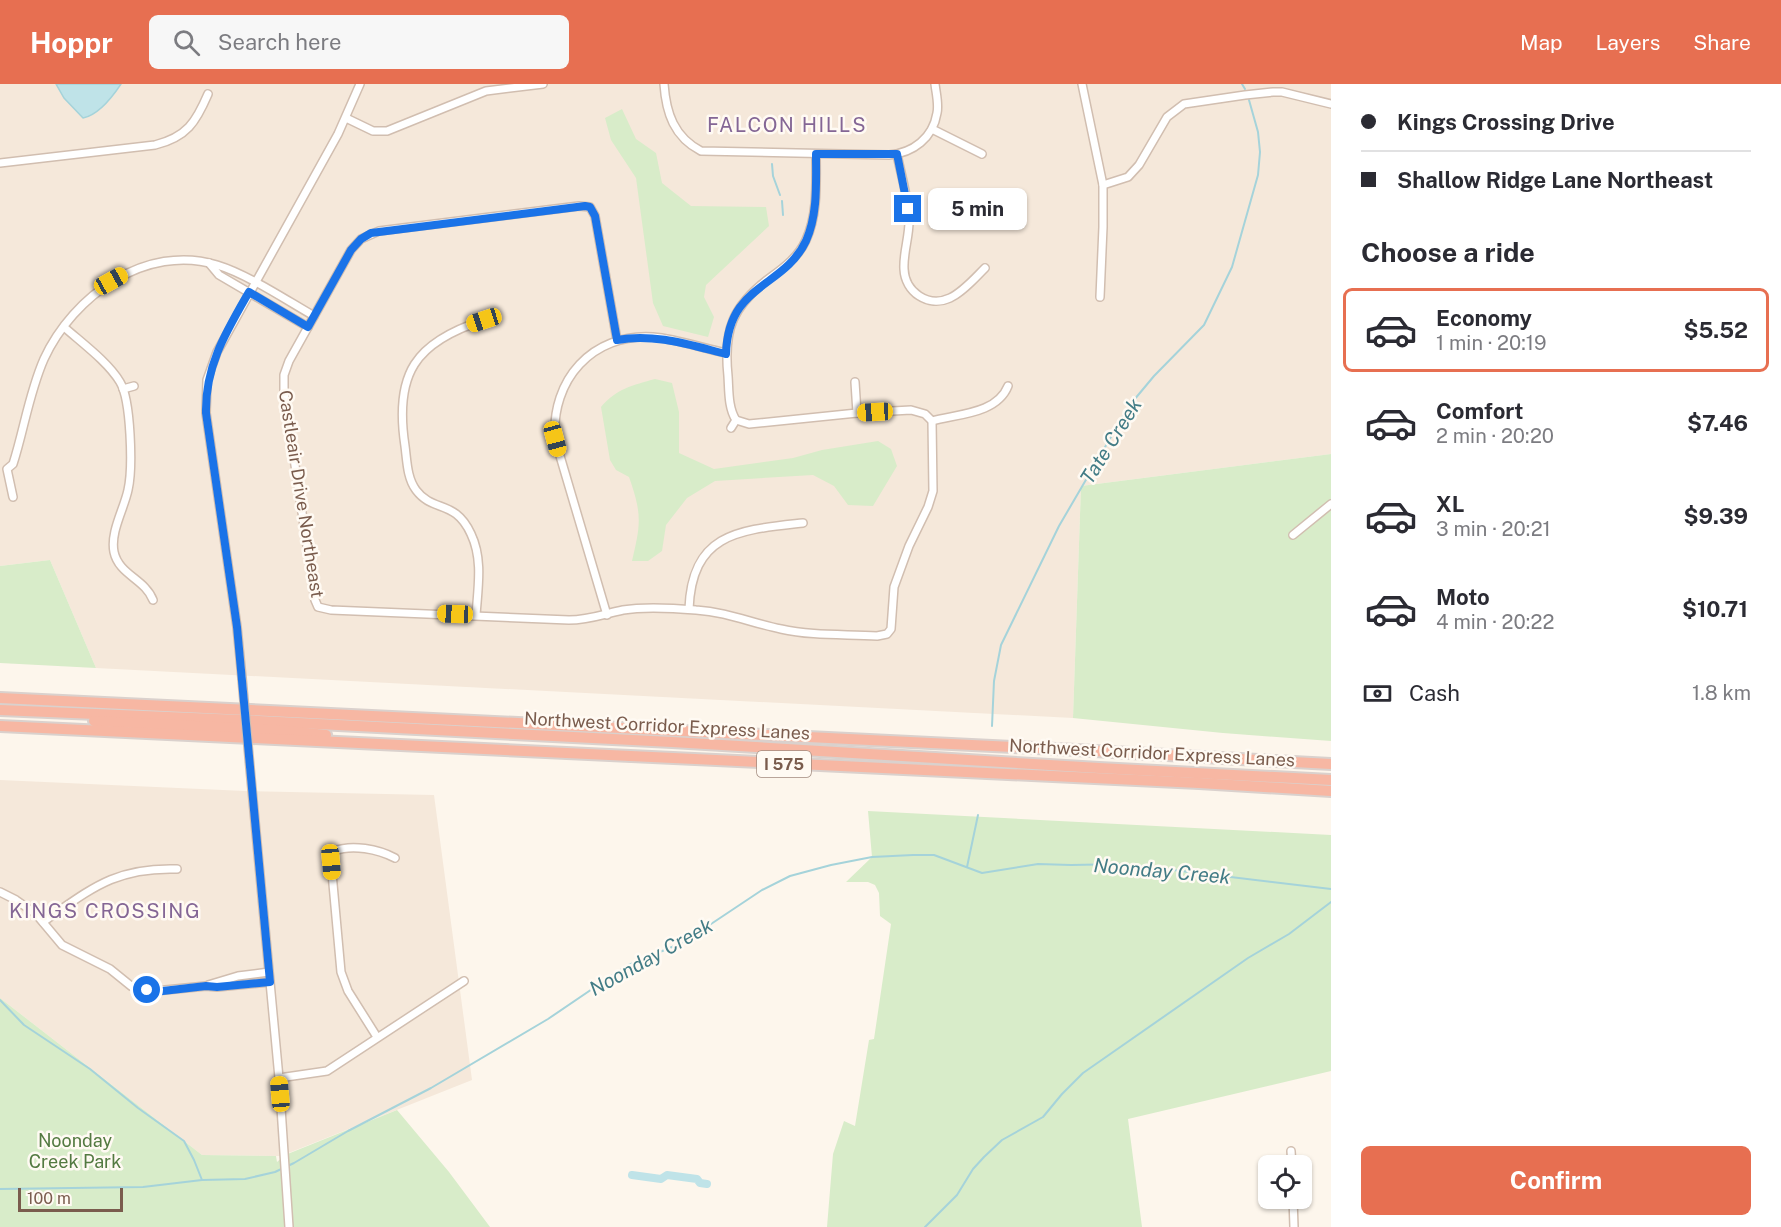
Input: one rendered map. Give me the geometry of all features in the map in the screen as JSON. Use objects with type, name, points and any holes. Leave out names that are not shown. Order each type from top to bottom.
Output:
[{"type":"highway","name":"I 575","points":[[0,698],[1053,748],[1331,764]]},
{"type":"highway","points":[[0,712],[277,730],[470,748]]},
{"type":"highway","name":"Northwest Corridor Express Lanes","points":[[0,712],[262,721],[1331,780]]},
{"type":"highway","name":"I 575","points":[[0,726],[1331,791]]},
{"type":"street","points":[[289,1227],[279,1078],[236,616],[207,426],[205,396],[207,380],[217,352],[346,118],[360,84]]},
{"type":"street","points":[[346,118],[368,129],[383,131],[486,90],[543,84]]},
{"type":"street","points":[[664,84],[665,104],[676,128],[690,144],[701,151],[816,154],[897,154],[918,146],[932,129],[937,113],[935,84]]},
{"type":"street","points":[[1082,84],[1103,185],[1100,297]]},
{"type":"street","points":[[1103,185],[1128,177],[1139,165],[1167,117],[1184,104],[1273,92],[1331,104]]},
{"type":"street","points":[[0,163],[155,145],[171,141],[194,123],[208,94]]},
{"type":"street","points":[[932,129],[982,154]]},
{"type":"street","points":[[816,154],[815,206],[805,242],[788,264],[753,292],[737,310],[728,332],[726,354],[731,409],[736,420],[749,424],[857,413],[916,411],[925,414],[932,421],[933,491],[894,587],[892,623],[887,634],[894,639]]},
{"type":"street","points":[[897,154],[909,220],[903,270],[908,286],[917,295],[926,299],[935,301],[949,299],[985,268]]},
{"type":"street","name":"Castleair Drive Northeast","points":[[617,340],[592,205],[371,233],[356,243],[289,361],[283,382],[316,610],[569,620],[607,615],[623,610],[689,609],[739,616],[793,631],[877,636],[887,634]]},
{"type":"street","points":[[13,497],[4,469],[13,464],[41,367],[50,347],[64,327],[93,295],[127,273],[171,260],[188,259],[217,265],[314,316]]},
{"type":"street","points":[[208,263],[219,274],[308,327]]},
{"type":"street","points":[[476,615],[479,564],[475,544],[467,526],[456,513],[423,498],[411,482],[401,410],[406,381],[427,349],[457,329],[484,320]]},
{"type":"street","points":[[64,327],[116,376],[123,389],[131,470],[128,491],[114,535],[113,546],[123,570],[147,588],[153,600]]},
{"type":"street","points":[[607,615],[555,439],[554,425],[560,395],[573,372],[590,355],[617,340],[637,337],[653,338],[726,354]]},
{"type":"street","points":[[855,382],[857,413]]},
{"type":"street","points":[[123,389],[134,386]]},
{"type":"street","points":[[932,421],[992,405],[1005,393],[1008,386]]},
{"type":"street","points":[[731,428],[736,420]]},
{"type":"street","points":[[1293,534],[1331,504]]},
{"type":"street","points":[[689,609],[692,588],[700,565],[709,550],[717,543],[751,529],[803,523]]},
{"type":"street","points":[[377,1038],[348,991],[341,972],[331,849],[378,850],[395,858]]},
{"type":"street","points":[[43,922],[94,887],[115,877],[138,871],[177,869]]},
{"type":"street","points":[[0,892],[27,907],[62,945],[110,969],[131,986],[154,992],[206,986],[238,976],[269,972]]},
{"type":"street","points":[[279,1078],[327,1071],[464,981]]},
{"type":"street","points":[[206,986],[270,982]]},
{"type":"street","points":[[1291,1151],[1291,1155]]},
{"type":"street","points":[[1293,1209],[1294,1227]]},
{"type":"shaded area","points":[[0,84],[1331,84],[1331,454],[1081,486],[1073,718],[96,668],[50,560],[0,566]]},
{"type":"shaded area","points":[[0,780],[245,791],[434,795],[472,1080],[281,1156],[202,1155],[0,998]]},
{"type":"green space","points":[[622,109],[636,139],[656,153],[662,183],[691,206],[766,207],[769,226],[706,285],[704,297],[714,317],[708,337],[663,326],[653,303],[636,178],[611,140],[605,118]]},
{"type":"green space","points":[[655,379],[672,383],[679,412],[679,453],[714,469],[793,458],[822,450],[878,441],[891,449],[897,466],[873,506],[848,505],[834,486],[813,475],[715,481],[687,498],[666,525],[662,551],[648,561],[632,561],[639,519],[636,500],[629,477],[616,470],[610,460],[601,407],[619,392]]},
{"type":"green space","points":[[1331,454],[1331,741],[1073,718],[1081,486]]},
{"type":"green space","points":[[50,560],[96,668],[0,663],[0,566]]},
{"type":"green space","points":[[868,811],[1331,835],[1331,1071],[1128,1119],[1142,1227],[827,1227],[833,1154],[844,1121],[855,1126],[869,1040],[874,1039],[891,924],[880,916],[879,893],[875,885],[868,882],[846,882],[872,857]]},
{"type":"green space","name":"Noonday Creek Park","points":[[0,998],[202,1155],[276,1156],[277,1162],[285,1155],[397,1110],[449,1172],[490,1227],[0,1227]]},
{"type":"water","points":[[56,84],[121,84],[100,109],[83,118],[64,98]]},
{"type":"waterway","name":"Tate Creek","points":[[1242,84],[1245,89]]},
{"type":"waterway","name":"Tate Creek","points":[[992,726],[994,681],[1001,645],[1059,526],[1129,406],[1154,376],[1204,325],[1232,267],[1258,175],[1260,152],[1258,132],[1249,100]]},
{"type":"waterway","points":[[772,164],[773,176],[780,195]]},
{"type":"waterway","points":[[782,201],[783,215]]},
{"type":"waterway","name":"Tate Creek","points":[[967,867],[978,815]]},
{"type":"waterway","name":"Noonday Creek","points":[[0,1189],[143,1187],[202,1180],[245,1179],[275,1172],[431,1088],[548,1019],[626,966],[684,942],[762,890],[790,876],[831,865],[872,857],[913,855],[934,855],[982,873],[1038,864],[1123,864],[1331,889]]},
{"type":"waterway","points":[[925,1227],[957,1195],[973,1169],[984,1157],[1002,1140],[1043,1117],[1083,1073],[1248,958],[1289,934],[1331,902]]},
{"type":"waterway","points":[[0,1000],[24,1025],[90,1069],[184,1141],[202,1180]]},
{"type":"waterway","points":[[632,1175],[661,1179],[667,1175],[697,1179],[700,1183],[707,1184]]},
{"type":"district","name":"FALCON HILLS","points":[[787,125]]},
{"type":"district","name":"KINGS CROSSING","points":[[105,911]]},
{"type":"route","points":[[147,990],[154,992],[270,982],[237,627],[205,396],[207,380],[217,352],[249,292],[308,327],[351,250],[356,243],[371,233],[585,206],[590,207],[595,216],[617,340],[637,337],[663,339],[726,354],[728,332],[737,310],[765,281],[788,264],[805,242],[815,206],[816,154],[897,154],[908,209]]}]
